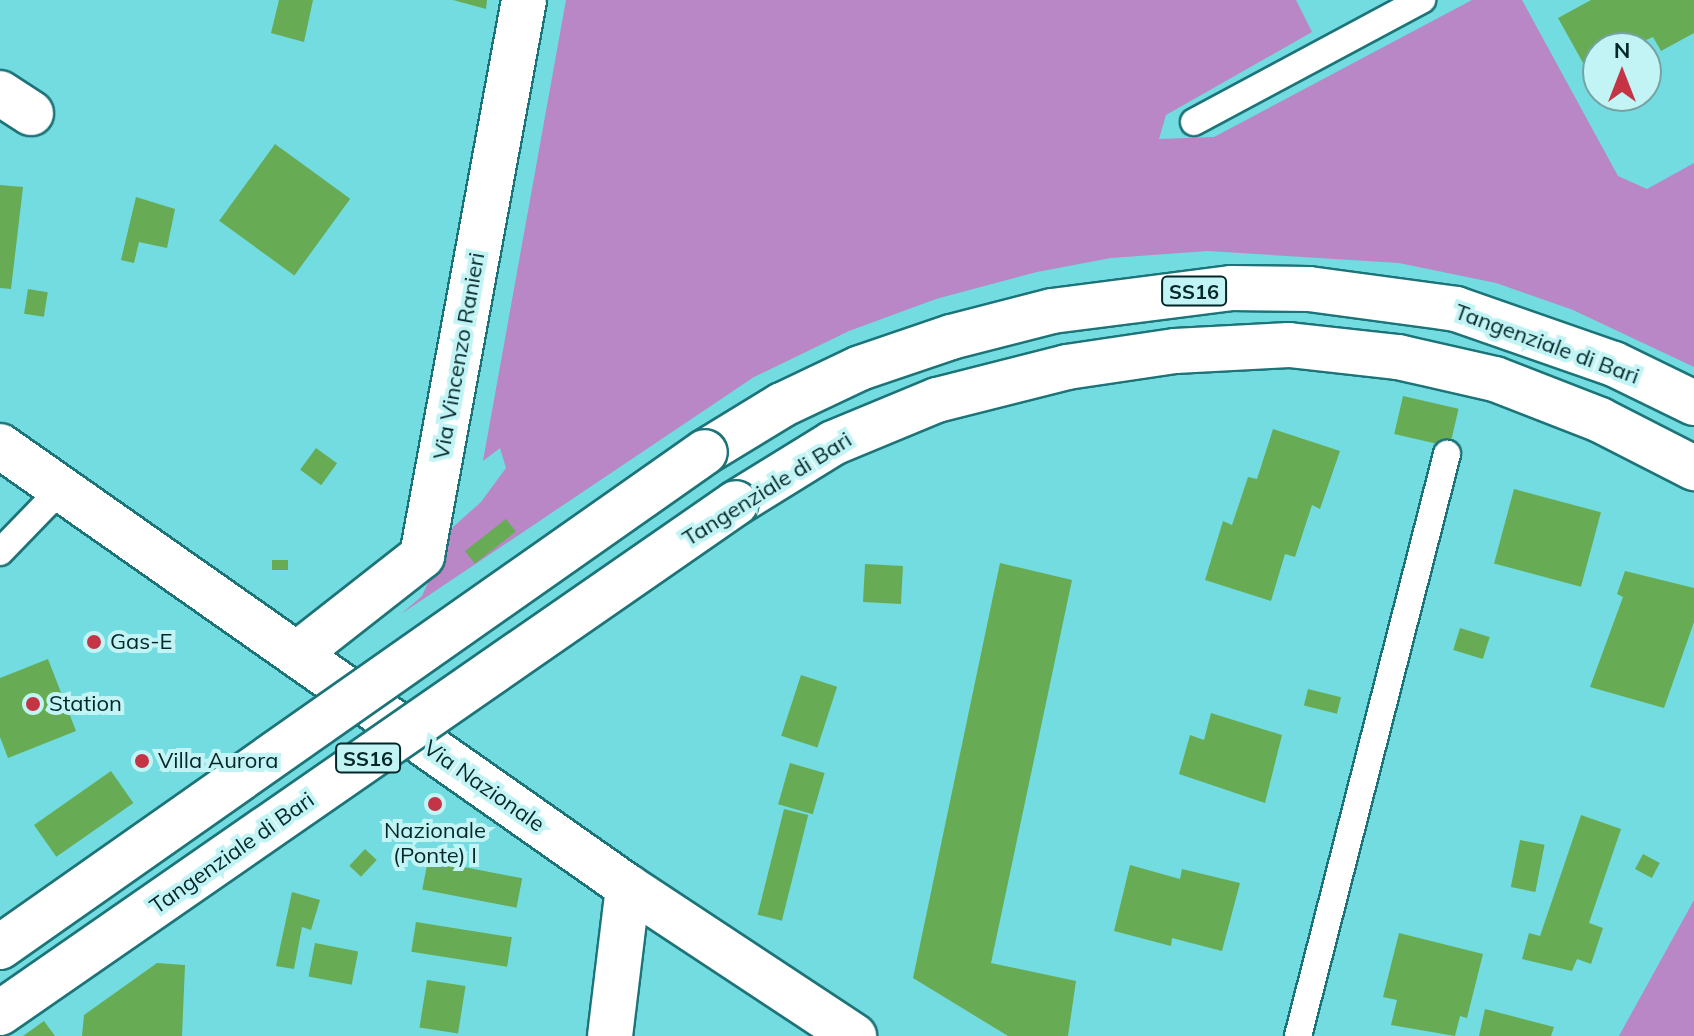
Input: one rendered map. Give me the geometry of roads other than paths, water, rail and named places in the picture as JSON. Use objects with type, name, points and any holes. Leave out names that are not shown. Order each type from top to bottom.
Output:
[{"type":"main road","name":"Via Vincenzo Ranieri","points":[[297,654],[422,556],[524,0]]},
{"type":"main road","name":"Tangenziale di Bari","points":[[0,947],[705,452],[782,405],[860,368],[951,337],[1052,311],[1231,288],[1309,289],[1456,309],[1614,364],[1694,403]]},
{"type":"main road","name":"Tangenziale di Bari","points":[[0,1013],[736,503],[833,443],[937,400],[1083,365],[1175,351],[1289,345],[1398,357],[1495,379],[1600,420],[1694,468]]},
{"type":"main road","name":"Via Nazionale","points":[[1,449],[628,887],[854,1036]]},
{"type":"main road","points":[[610,1036],[628,887]]},
{"type":"lane","points":[[1194,122],[1422,0]]},
{"type":"lane","points":[[1298,1036],[1447,454]]},
{"type":"lane","points":[[0,552],[61,489]]},
{"type":"place","name":"Gas-E","points":[[94,642]]},
{"type":"place","name":"Station","points":[[33,704]]},
{"type":"place","name":"Villa Aurora","points":[[142,761]]},
{"type":"place","name":"Nazionale (Ponte) I","points":[[435,804]]}]
